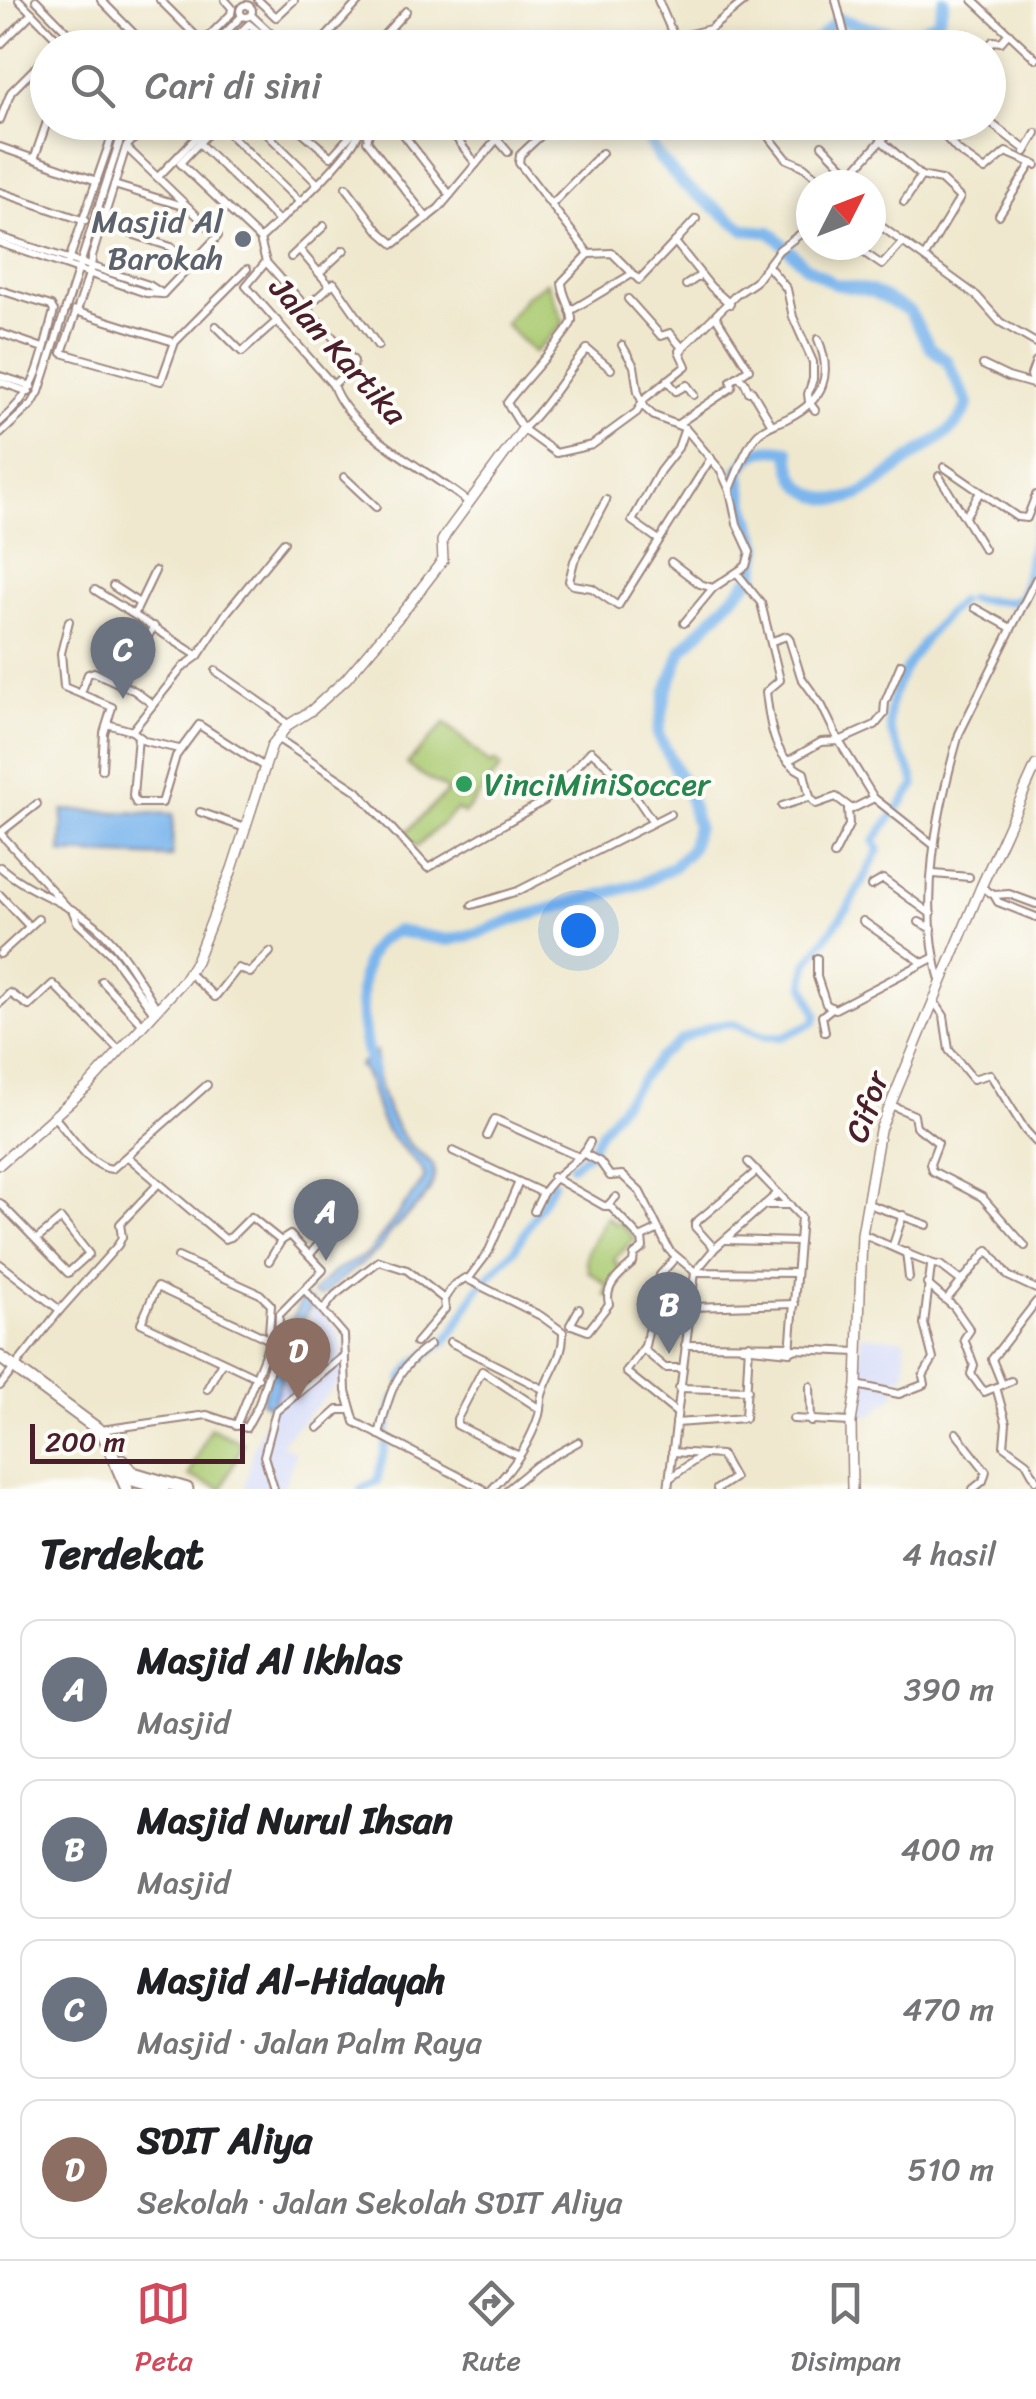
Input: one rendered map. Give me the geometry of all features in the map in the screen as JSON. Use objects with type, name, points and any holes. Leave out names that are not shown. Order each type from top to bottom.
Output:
[{"type":"highway","points":[[0,1357],[103,1434],[131,1472],[186,1489]]},
{"type":"highway","points":[[103,1434],[125,1483],[163,1489]]},
{"type":"highway","points":[[135,1489],[149,1485]]},
{"type":"street","points":[[19,0],[47,30]]},
{"type":"street","points":[[101,0],[130,30]]},
{"type":"street","points":[[160,0],[188,30]]},
{"type":"street","points":[[217,30],[231,14],[232,8],[225,0]]},
{"type":"street","points":[[220,30],[245,7],[258,1],[276,17],[294,0]]},
{"type":"street","points":[[332,30],[360,0]]},
{"type":"street","points":[[658,0],[671,30]]},
{"type":"street","points":[[706,30],[746,0]]},
{"type":"street","points":[[836,0],[842,30]]},
{"type":"street","points":[[972,0],[1006,30]]},
{"type":"street","points":[[42,2],[67,30]]},
{"type":"street","points":[[245,7],[268,30]]},
{"type":"street","points":[[389,30],[406,11]]},
{"type":"street","points":[[0,45],[32,13]]},
{"type":"street","points":[[1006,30],[1036,59]]},
{"type":"street","points":[[1006,36],[1009,33]]},
{"type":"street","points":[[0,120],[12,92],[30,74]]},
{"type":"street","points":[[1024,154],[1036,133]]},
{"type":"street","points":[[998,216],[1034,164],[1006,138]]},
{"type":"street","points":[[34,159],[41,140]]},
{"type":"street","points":[[68,262],[111,140]]},
{"type":"street","points":[[0,434],[32,404],[39,392],[120,140]]},
{"type":"street","points":[[133,140],[126,147],[92,256],[92,270],[62,352],[160,381],[174,342],[248,269]]},
{"type":"street","points":[[158,177],[198,140]]},
{"type":"street","points":[[202,140],[180,163],[260,240],[266,262],[354,362],[333,385]]},
{"type":"street","points":[[234,140],[299,201]]},
{"type":"street","points":[[273,140],[317,183]]},
{"type":"street","points":[[312,140],[331,157],[346,140]]},
{"type":"street","points":[[260,240],[354,140]]},
{"type":"street","points":[[367,140],[427,218]]},
{"type":"street","points":[[408,140],[450,195]]},
{"type":"street","points":[[458,140],[476,164]]},
{"type":"street","points":[[346,187],[388,243],[398,242],[450,195],[498,140],[508,152]]},
{"type":"street","points":[[536,140],[520,156],[519,163],[589,254]]},
{"type":"street","points":[[772,140],[787,159],[809,170]]},
{"type":"street","points":[[949,140],[985,170],[1006,152],[1024,154]]},
{"type":"street","points":[[854,170],[883,142],[921,176],[941,180],[960,198],[926,256]]},
{"type":"street","points":[[199,143],[279,221]]},
{"type":"street","points":[[822,145],[846,170]]},
{"type":"street","points":[[0,147],[98,181]]},
{"type":"street","points":[[0,240],[149,285],[163,294],[217,234],[126,147]]},
{"type":"street","points":[[552,204],[602,153]]},
{"type":"street","points":[[904,202],[921,176]]},
{"type":"street","points":[[114,185],[191,209]]},
{"type":"street","points":[[0,192],[85,221]]},
{"type":"street","points":[[696,219],[639,280],[612,253],[589,254],[562,282],[570,311],[570,329],[543,356],[507,403],[523,429],[556,453],[592,445],[636,412],[686,366],[679,352],[796,236]]},
{"type":"street","points":[[102,224],[172,247],[190,266]]},
{"type":"street","points":[[291,257],[324,226]]},
{"type":"street","points":[[886,230],[977,296],[1000,322],[1036,343]]},
{"type":"street","points":[[675,242],[700,275],[730,304]]},
{"type":"street","points":[[886,260],[903,242]]},
{"type":"street","points":[[299,249],[330,286]]},
{"type":"street","points":[[318,272],[344,250]]},
{"type":"street","name":"Jalan Kartika","points":[[266,262],[246,286],[333,385],[342,402],[374,438],[468,502]]},
{"type":"street","points":[[768,266],[788,289],[790,310],[813,362],[809,402],[815,410]]},
{"type":"street","points":[[570,311],[632,274]]},
{"type":"street","points":[[686,285],[700,275]]},
{"type":"street","points":[[308,306],[334,283],[378,346]]},
{"type":"street","points":[[0,290],[51,306],[54,311],[31,389],[0,422]]},
{"type":"street","points":[[628,298],[661,336],[670,334],[683,349]]},
{"type":"street","points":[[75,311],[174,342]]},
{"type":"street","points":[[659,540],[632,520],[678,448],[681,426],[732,387],[731,381],[749,368],[716,317]]},
{"type":"street","points":[[216,326],[242,352],[277,321]]},
{"type":"street","points":[[0,333],[44,348]]},
{"type":"street","points":[[730,491],[755,437],[792,416],[818,395],[827,362],[818,339]]},
{"type":"street","points":[[622,345],[634,366],[643,403],[654,416],[681,426],[722,472],[737,524],[750,552],[746,566],[714,588],[684,623]]},
{"type":"street","points":[[0,1164],[55,1118],[189,973],[232,869],[263,766],[276,737],[346,679],[408,607],[443,560],[442,542],[468,502],[523,429],[556,393],[568,370],[586,349],[611,369]]},
{"type":"street","points":[[983,365],[1014,380],[1034,379],[1036,361]]},
{"type":"street","points":[[737,377],[755,394],[772,425]]},
{"type":"street","points":[[0,379],[31,389]]},
{"type":"street","points":[[668,380],[676,391],[686,384],[694,395]]},
{"type":"street","points":[[606,500],[574,561],[570,582],[592,588],[618,606],[711,458]]},
{"type":"street","points":[[944,467],[1017,517],[1027,518],[1036,495]]},
{"type":"street","points":[[940,476],[984,549]]},
{"type":"street","points":[[344,477],[376,507]]},
{"type":"street","points":[[964,517],[979,494]]},
{"type":"street","points":[[263,766],[199,725],[180,748],[162,802],[136,803],[133,796],[135,733],[152,704],[183,667],[198,656],[227,612],[284,542]]},
{"type":"street","points":[[670,562],[700,584],[714,588]]},
{"type":"street","points":[[135,614],[155,571]]},
{"type":"street","points":[[737,573],[761,603],[780,677],[766,689],[770,728],[788,761],[805,775],[810,797],[816,804],[838,798],[848,809],[850,822],[834,855]]},
{"type":"street","points":[[941,985],[934,958],[932,914],[936,847],[950,760],[959,734],[1036,579]]},
{"type":"street","points":[[114,586],[139,603]]},
{"type":"street","points":[[95,590],[198,656]]},
{"type":"street","points":[[975,608],[1011,628]]},
{"type":"street","points":[[70,621],[61,653],[64,683],[67,689],[111,705],[102,769]]},
{"type":"street","points":[[120,684],[154,626]]},
{"type":"street","points":[[772,640],[787,636],[801,677],[822,706],[874,798],[936,847]]},
{"type":"street","points":[[788,761],[821,742],[839,741],[881,719],[900,664]]},
{"type":"street","points":[[216,671],[288,725]]},
{"type":"street","points":[[81,694],[90,672],[120,684],[152,704]]},
{"type":"street","points":[[107,724],[135,733],[145,741],[180,748]]},
{"type":"street","points":[[276,737],[357,791],[428,868],[544,800],[591,751],[626,782],[654,822]]},
{"type":"street","name":"Cifor","points":[[852,1489],[851,1422],[857,1386],[862,1234],[880,1130],[1036,765]]},
{"type":"street","points":[[782,806],[810,797]]},
{"type":"street","points":[[848,809],[874,798]]},
{"type":"street","points":[[38,804],[0,833],[77,922],[111,954],[155,1011]]},
{"type":"street","points":[[200,812],[245,828]]},
{"type":"street","points":[[472,905],[518,891],[670,814]]},
{"type":"street","points":[[0,866],[28,889],[70,910]]},
{"type":"street","points":[[934,874],[969,876]]},
{"type":"street","points":[[871,886],[884,880],[932,914]]},
{"type":"street","points":[[981,888],[998,902],[1036,917]]},
{"type":"street","points":[[994,895],[1009,894],[1036,904]]},
{"type":"street","points":[[0,895],[30,926]]},
{"type":"street","points":[[1,950],[38,919]]},
{"type":"street","points":[[863,921],[923,964]]},
{"type":"street","points":[[919,922],[932,929]]},
{"type":"street","points":[[189,973],[215,997],[238,968],[250,973],[270,952]]},
{"type":"street","points":[[818,958],[817,978],[826,1004],[832,1008]]},
{"type":"street","points":[[825,1032],[822,1016],[832,1008],[844,1006],[934,958]]},
{"type":"street","points":[[102,981],[143,1025]]},
{"type":"street","points":[[0,1003],[10,993],[28,1006],[53,984],[120,1050]]},
{"type":"street","points":[[934,1001],[944,1016],[952,1055],[971,1078],[990,1074],[1036,1142]]},
{"type":"street","points":[[55,1118],[104,1169],[115,1168],[208,1086]]},
{"type":"street","points":[[891,1105],[914,1115],[916,1126],[938,1143],[930,1164],[932,1172],[982,1197],[1025,1246]]},
{"type":"street","points":[[487,1136],[496,1118],[604,1165],[610,1176],[622,1175],[648,1206],[657,1230],[676,1257],[694,1272],[796,1274]]},
{"type":"street","points":[[534,1211],[556,1178],[582,1156],[590,1142]]},
{"type":"street","points":[[452,1151],[544,1193]]},
{"type":"street","points":[[128,1157],[225,1239],[251,1217],[281,1242]]},
{"type":"street","points":[[748,1162],[801,1217],[792,1349]]},
{"type":"street","points":[[714,1248],[695,1227],[696,1223],[758,1171]]},
{"type":"street","points":[[556,1178],[604,1206],[616,1197]]},
{"type":"street","points":[[416,1343],[445,1309],[444,1298],[453,1286],[469,1278],[488,1253],[519,1182]]},
{"type":"street","points":[[0,1386],[118,1245],[122,1237],[120,1224],[158,1184]]},
{"type":"street","points":[[668,1489],[694,1272],[714,1248],[778,1192]]},
{"type":"street","points":[[0,1203],[36,1240],[70,1274],[89,1254],[60,1219],[36,1240]]},
{"type":"street","points":[[866,1204],[927,1224]]},
{"type":"street","points":[[572,1324],[588,1331],[609,1304],[613,1281],[643,1248],[642,1238],[608,1205]]},
{"type":"street","points":[[764,1205],[792,1205]]},
{"type":"street","points":[[311,1253],[344,1214]]},
{"type":"street","points":[[892,1245],[903,1214]]},
{"type":"street","points":[[642,1238],[657,1230]]},
{"type":"street","points":[[862,1234],[906,1251],[931,1266],[940,1266],[961,1281]]},
{"type":"street","points":[[268,1261],[290,1235],[324,1270],[307,1292],[279,1314],[264,1456],[274,1489]]},
{"type":"street","points":[[724,1240],[799,1242]]},
{"type":"street","points":[[946,1299],[988,1250],[1008,1276],[1036,1290]]},
{"type":"street","points":[[906,1251],[909,1278]]},
{"type":"street","points":[[178,1256],[266,1298],[271,1310],[270,1340],[236,1426]]},
{"type":"street","points":[[676,1257],[660,1276],[644,1350],[627,1369],[628,1376],[677,1413]]},
{"type":"street","points":[[324,1309],[335,1295],[381,1260],[420,1278],[444,1298]]},
{"type":"street","points":[[0,1264],[60,1310]]},
{"type":"street","points":[[857,1386],[899,1394],[925,1384],[926,1366],[933,1359],[924,1324],[931,1266]]},
{"type":"street","points":[[469,1278],[563,1332]]},
{"type":"street","points":[[928,1284],[946,1299],[970,1330],[964,1340],[974,1365],[971,1374],[980,1390],[1003,1384]]},
{"type":"street","points":[[258,1378],[142,1323],[157,1287],[270,1340]]},
{"type":"street","points":[[307,1292],[342,1332],[346,1391],[358,1424],[484,1489]]},
{"type":"street","points":[[1036,1302],[992,1359],[1003,1384],[1005,1450],[1026,1462],[1036,1480]]},
{"type":"street","points":[[691,1307],[795,1304]]},
{"type":"street","points":[[492,1489],[519,1456],[541,1410],[544,1390],[560,1361],[563,1332],[580,1309]]},
{"type":"street","points":[[450,1342],[512,1370],[544,1390]]},
{"type":"street","points":[[378,1435],[396,1379],[410,1360],[430,1345]]},
{"type":"street","points":[[685,1345],[856,1352]]},
{"type":"street","points":[[676,1423],[742,1420],[748,1390],[747,1347]]},
{"type":"street","points":[[644,1350],[664,1368],[680,1368]]},
{"type":"street","points":[[103,1434],[207,1415],[246,1428],[267,1407],[346,1355]]},
{"type":"street","points":[[208,1389],[222,1362]]},
{"type":"street","points":[[519,1456],[457,1424],[457,1419],[482,1371],[541,1410]]},
{"type":"street","points":[[810,1386],[812,1422]]},
{"type":"street","points":[[679,1388],[748,1390]]},
{"type":"street","points":[[318,1428],[338,1410],[351,1411]]},
{"type":"street","points":[[792,1419],[851,1422]]},
{"type":"street","points":[[956,1434],[986,1471],[982,1482],[973,1489]]},
{"type":"street","points":[[508,1489],[537,1465],[578,1442]]},
{"type":"street","points":[[672,1452],[721,1455],[734,1478],[717,1489]]},
{"type":"street","points":[[670,1478],[702,1456]]},
{"type":"shaded area","points":[[315,1302],[343,1338],[345,1376],[281,1443],[296,1453],[283,1489],[244,1489],[253,1449]]},
{"type":"shaded area","points":[[861,1335],[905,1339],[906,1374],[893,1382],[897,1393],[872,1415],[859,1415]]},
{"type":"green space","points":[[547,282],[564,323],[534,353],[505,324],[526,296]]},
{"type":"green space","name":"VinciMiniSoccer","points":[[445,723],[491,765],[495,761],[501,767],[464,814],[457,809],[417,847],[404,834],[448,791],[407,764]]},
{"type":"green space","points":[[607,1216],[635,1239],[614,1259],[624,1275],[609,1297],[605,1295],[608,1286],[588,1271],[586,1264],[588,1250]]},
{"type":"green space","points":[[210,1428],[243,1443],[222,1489],[189,1476]]},
{"type":"water","points":[[63,810],[173,814],[172,857],[61,853]]},
{"type":"water","points":[[376,1052],[380,1088],[389,1113],[409,1144],[434,1166],[434,1177],[427,1195],[378,1250],[321,1297],[312,1293],[335,1271],[369,1253],[425,1178],[385,1128],[359,1065]]},
{"type":"water","points":[[303,1296],[314,1302],[298,1327],[272,1407],[261,1402]]},
{"type":"waterway","points":[[920,30],[938,21],[944,0]]},
{"type":"waterway","points":[[828,30],[839,19],[880,30]]},
{"type":"waterway","points":[[373,1071],[365,1041],[362,989],[369,957],[383,938],[396,931],[449,940],[482,932],[643,883],[674,866],[691,849],[697,826],[689,796],[658,734],[666,693],[682,650],[754,575],[759,547],[745,505],[739,471],[744,464],[760,451],[789,451],[793,472],[803,487],[816,495],[845,499],[871,488],[941,437],[959,420],[968,404],[947,361],[930,347],[909,311],[872,291],[834,284],[807,267],[770,232],[745,230],[683,184],[656,154],[650,140]]},
{"type":"waterway","points":[[969,599],[1011,602],[1022,595],[1036,525]]},
{"type":"waterway","points":[[572,1166],[589,1153],[658,1058],[680,1040],[711,1026],[731,1023],[766,1037],[782,1037],[814,1022],[817,1015],[804,984],[807,964],[849,906],[879,850],[874,841],[915,785],[890,728],[894,695],[923,642],[960,601]]},
{"type":"waterway","points":[[402,1380],[413,1364],[454,1330],[478,1288],[515,1249],[554,1182]]},
{"type":"waterway","points":[[385,1435],[395,1397]]},
{"type":"waterway","points":[[361,1489],[377,1481],[386,1443]]},
{"type":"place","name":"Masjid Al Barokah","points":[[243,239]]},
{"type":"place","name":"Masjid Al-Hidayah","points":[[123,699]]},
{"type":"place","name":"VinciMiniSoccer","points":[[464,784]]},
{"type":"place","name":"Masjid Al Ikhlas","points":[[326,1261]]},
{"type":"place","name":"Masjid Nurul Ihsan","points":[[669,1354]]},
{"type":"place","name":"SDIT Aliya","points":[[298,1400]]}]
